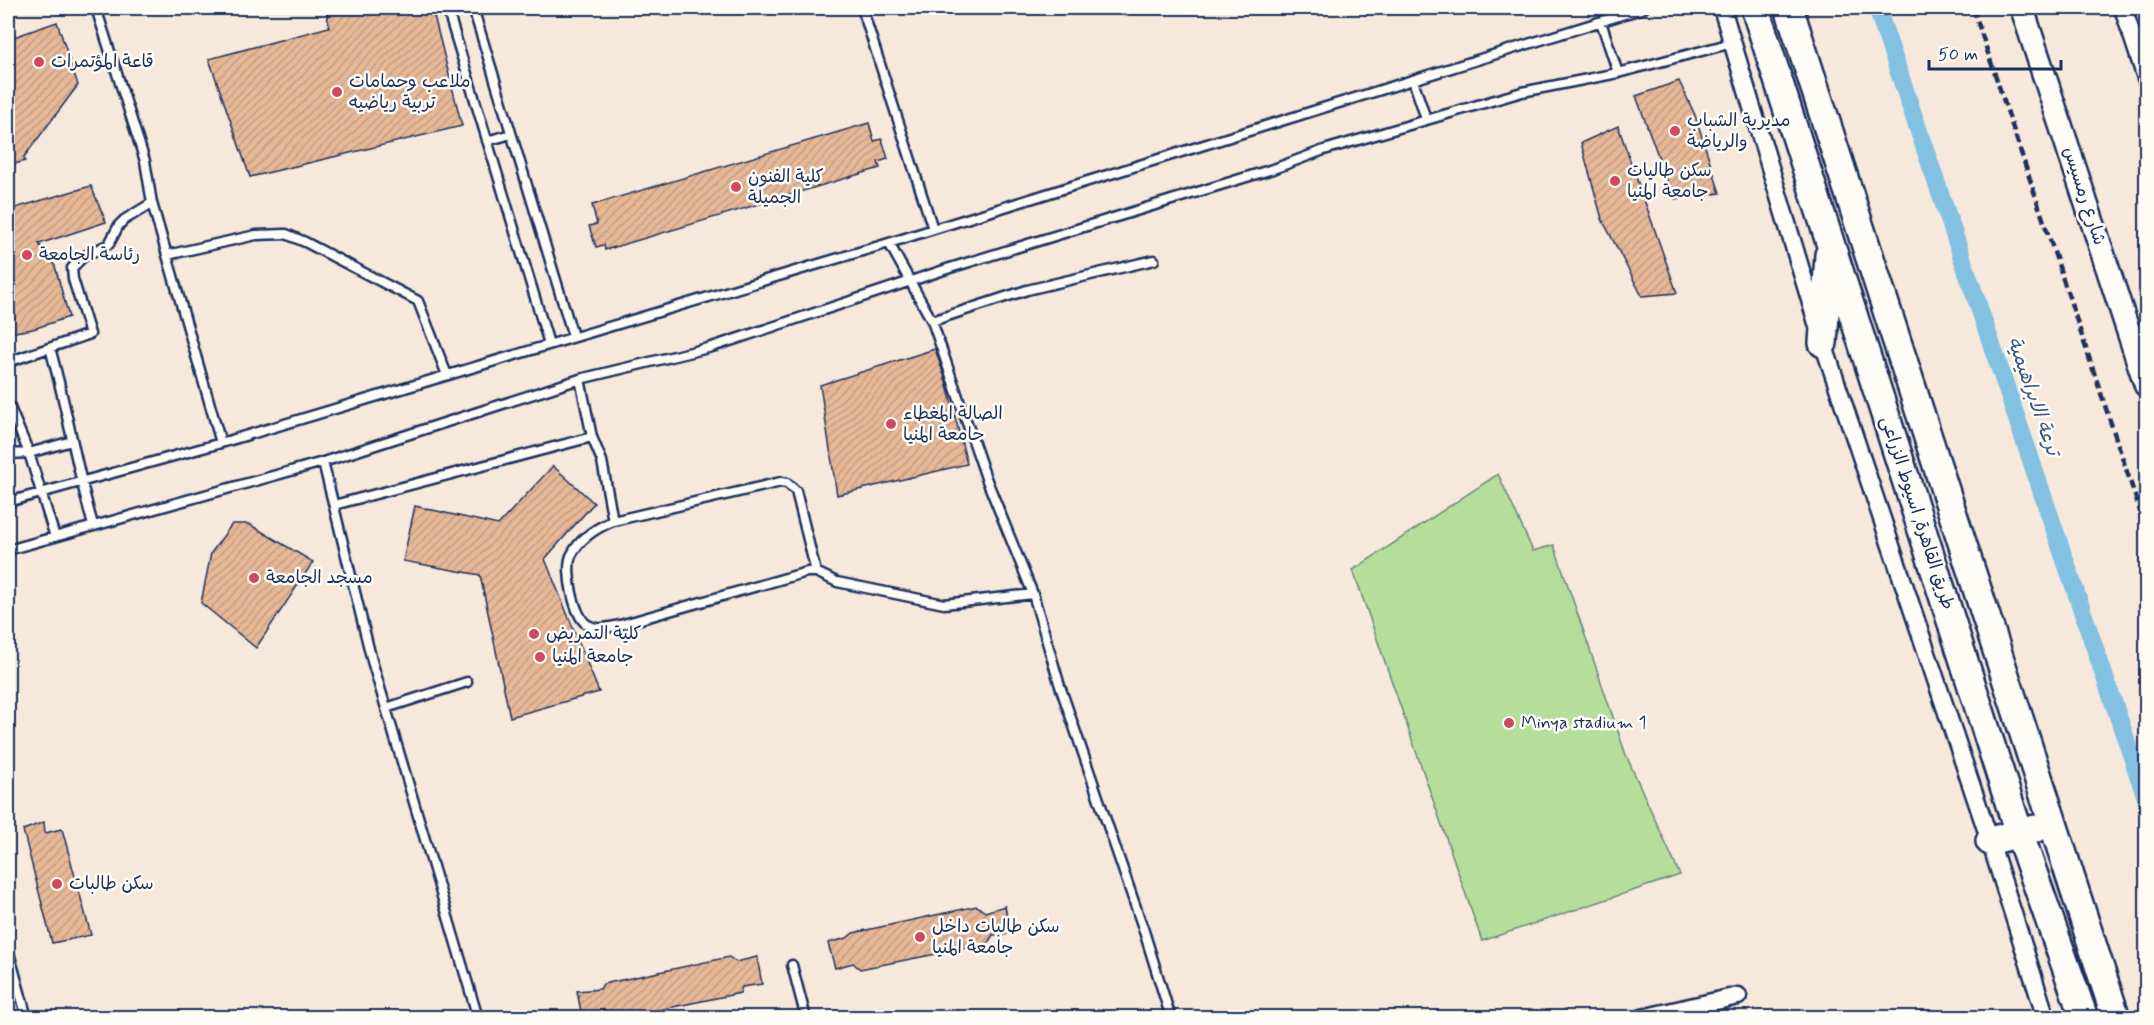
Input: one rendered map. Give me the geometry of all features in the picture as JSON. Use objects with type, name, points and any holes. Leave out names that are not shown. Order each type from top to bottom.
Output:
[{"type":"highway","name":"طريق القاهرة, اسيوط الزراعى","points":[[1755,8],[2019,833],[2084,1017]]},
{"type":"highway","name":"طريق القاهرة, اسيوط الزراعى","points":[[1789,8],[2116,1017]]},
{"type":"highway","points":[[1823,343],[1830,242]]},
{"type":"highway","points":[[1990,841],[2053,825]]},
{"type":"main road","name":"شارع رمسيس","points":[[2022,8],[2146,385]]},
{"type":"street","name":"طريق القاهرة, اسيوط الزراعى","points":[[1722,8],[1823,343],[1990,841],[2046,1017]]},
{"type":"street","points":[[2123,8],[2146,78]]},
{"type":"street","points":[[1642,1017],[1738,996]]},
{"type":"lane","points":[[96,8],[145,161],[152,203],[221,443]]},
{"type":"lane","points":[[447,8],[549,344]]},
{"type":"lane","points":[[473,8],[573,336]]},
{"type":"lane","points":[[862,8],[933,229]]},
{"type":"lane","points":[[8,502],[221,443],[889,243],[1644,8]]},
{"type":"lane","points":[[1601,22],[1618,73]]},
{"type":"lane","points":[[8,550],[323,462],[580,379],[712,346],[910,281],[1276,168],[1324,150],[1426,119],[1522,93],[1618,73],[1732,43]]},
{"type":"lane","points":[[1413,80],[1426,119]]},
{"type":"lane","points":[[487,141],[511,134]]},
{"type":"lane","points":[[8,362],[90,334],[73,279],[72,268],[83,257],[109,244],[118,225],[152,203]]},
{"type":"lane","points":[[167,255],[256,235],[286,234],[418,300],[447,375]]},
{"type":"lane","points":[[889,243],[932,321],[986,478],[1033,594],[1060,686],[1171,1017]]},
{"type":"lane","points":[[932,321],[1027,290],[1154,260]]},
{"type":"lane","points":[[50,348],[93,525]]},
{"type":"lane","points":[[580,379],[592,437],[602,461],[613,521]]},
{"type":"lane","points":[[8,403],[29,453],[55,537]]},
{"type":"lane","points":[[334,505],[592,437]]},
{"type":"lane","points":[[8,454],[29,453],[72,441]]},
{"type":"lane","points":[[323,462],[372,662],[478,1017]]},
{"type":"lane","points":[[816,572],[796,491],[788,483],[781,482],[613,521],[597,527],[576,547],[570,559],[570,587],[580,620],[589,627],[603,628],[807,572],[816,572],[837,582],[944,604],[1033,594]]},
{"type":"lane","points":[[386,708],[467,682]]},
{"type":"lane","points":[[8,949],[27,1017]]},
{"type":"lane","points":[[792,965],[806,1017]]},
{"type":"green space","name":"Minya stadium 1","points":[[1498,474],[1533,551],[1554,545],[1626,755],[1680,875],[1482,941],[1353,570]]},
{"type":"building","name":"ملاعب وحمامات تربية رياضيه","points":[[326,8],[432,8],[462,126],[250,177],[209,59],[329,27]]},
{"type":"building","name":"قاعة المؤتمرات","points":[[57,22],[78,85],[24,157],[25,161],[8,166],[8,39]]},
{"type":"building","name":"مديرية الشباب والرياضة","points":[[1679,81],[1695,115],[1720,193],[1674,199],[1636,96]]},
{"type":"building","name":"كلية الفنون الجميلة","points":[[869,123],[874,141],[882,139],[888,159],[878,162],[880,168],[605,250],[604,245],[596,247],[589,226],[597,224],[592,205]]},
{"type":"building","name":"سكن طاليات جامعة المنيا","points":[[1618,126],[1677,293],[1642,296],[1602,219],[1581,143]]},
{"type":"building","name":"رئاسة الجامعة","points":[[91,186],[106,222],[39,244],[55,266],[69,317],[33,329],[8,333],[8,210]]},
{"type":"building","name":"الصالة المغطاء حامعة المنيا","points":[[935,349],[946,381],[967,464],[837,495],[820,385]]},
{"type":"building","name":"كلية التمريض","points":[[553,466],[594,503],[545,559],[599,692],[510,717],[480,575],[403,561],[415,506],[498,525]]},
{"type":"building","name":"مسجد الجامعة","points":[[232,524],[249,524],[313,562],[256,648],[201,603],[211,553]]},
{"type":"building","name":"سكن طالبات","points":[[44,822],[45,833],[62,829],[91,935],[52,943],[23,830]]},
{"type":"building","name":"سكن طالبات داخل جامعة المنيا","points":[[977,906],[985,912],[1005,906],[1010,933],[993,935],[987,944],[860,969],[853,963],[835,968],[828,943],[847,938],[853,933]]},
{"type":"building","points":[[729,957],[736,962],[757,957],[762,984],[742,987],[740,993],[625,1017],[582,1017],[577,991],[600,989],[603,984]]},
{"type":"waterway","name":"ترعة الابراهيمية","points":[[1877,8],[2146,798]]},
{"type":"railway","points":[[1973,8],[2146,529]]},
{"type":"place","name":"قاعة المؤتمرات","points":[[39,62]]},
{"type":"place","name":"ملاعب وحمامات تربية رياضيه","points":[[337,92]]},
{"type":"place","name":"مديرية الشباب والرياضة","points":[[1675,131]]},
{"type":"place","name":"سكن طاليات جامعة المنيا","points":[[1615,181]]},
{"type":"place","name":"كلية الفنون الجميلة","points":[[736,187]]},
{"type":"place","name":"رئاسة الجامعة","points":[[27,255]]},
{"type":"place","name":"الصالة المغطاء حامعة المنيا","points":[[891,424]]},
{"type":"place","name":"مسجد الجامعة","points":[[254,578]]},
{"type":"place","name":"كلية التمريض","points":[[534,634]]},
{"type":"place","name":"جامعة المنيا","points":[[540,657]]},
{"type":"place","name":"Minya stadium 1","points":[[1509,723]]},
{"type":"place","name":"سكن طالبات","points":[[57,884]]},
{"type":"place","name":"سكن طالبات داخل جامعة المنيا","points":[[920,937]]}]
